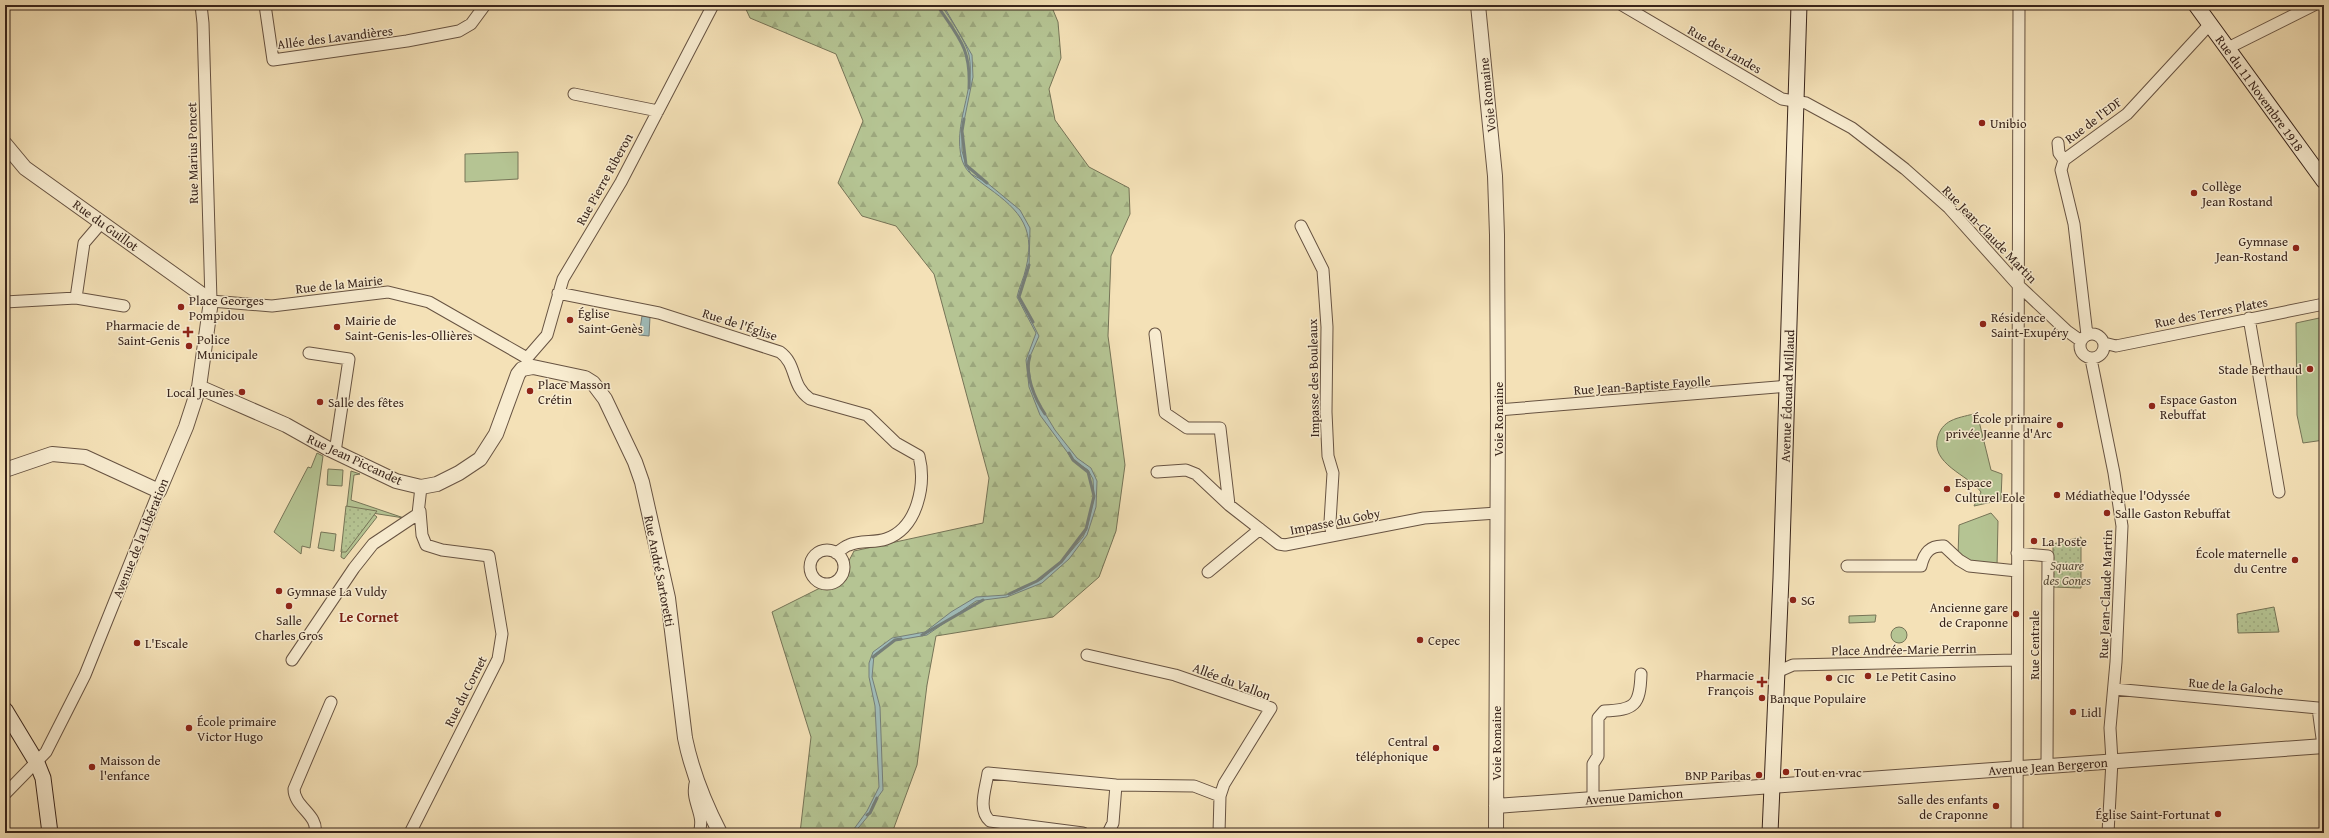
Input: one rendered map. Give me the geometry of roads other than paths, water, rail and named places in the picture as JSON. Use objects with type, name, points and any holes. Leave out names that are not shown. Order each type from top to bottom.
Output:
[{"type":"main road","name":"Avenue Édouard Millaud","points":[[1770,833],[1778,672],[1788,386],[1795,102],[1800,5]]},
{"type":"main road","name":"Rue du 11 Novembre 1918","points":[[2196,5],[2324,180]]},
{"type":"main road","points":[[5,710],[37,763],[43,778],[50,833]]},
{"type":"street","name":"Rue Marius Poncet","points":[[201,5],[203,24],[211,301]]},
{"type":"street","name":"Allée des Lavandières","points":[[265,5],[273,60],[407,41],[459,31],[471,24],[485,5]]},
{"type":"street","name":"Rue Pierre Riberon","points":[[527,362],[547,335],[558,292],[563,279],[621,182],[713,5]]},
{"type":"street","name":"Voie Romaine","points":[[1478,5],[1495,176],[1498,410],[1496,833]]},
{"type":"street","name":"Rue des Landes","points":[[1622,5],[1782,98],[1795,102]]},
{"type":"street","points":[[2017,833],[2016,660],[2019,5]]},
{"type":"street","points":[[2228,48],[2314,5]]},
{"type":"street","name":"Rue de l'EDF","points":[[2084,338],[2074,224],[2061,170],[2064,160],[2127,114],[2210,24]]},
{"type":"street","points":[[574,94],[658,111]]},
{"type":"street","name":"Rue Jean-Claude Martin","points":[[1795,102],[1806,103],[1852,128],[1905,170],[1949,208],[2017,284],[2067,332],[2084,338]]},
{"type":"street","points":[[2058,143],[2059,153],[2064,160]]},
{"type":"street","name":"Rue du Guillot","points":[[5,144],[25,168],[211,301]]},
{"type":"street","points":[[76,298],[84,244],[102,222]]},
{"type":"street","name":"Impasse des Bouleaux","points":[[1301,226],[1323,270],[1327,327],[1326,412],[1328,456],[1333,473],[1330,515],[1332,535]]},
{"type":"street","name":"Rue de la Mairie","points":[[211,301],[272,306],[388,292],[428,302],[527,362]]},
{"type":"street","name":"Rue de l'Église","points":[[558,292],[659,313],[780,352],[789,358],[797,387],[803,394],[810,399],[867,415],[896,443],[919,456],[923,470],[918,503],[906,525],[887,539],[849,545],[836,553]]},
{"type":"street","points":[[5,302],[76,298],[124,306]]},
{"type":"street","name":"Avenue de la Libération","points":[[5,794],[37,763],[46,752],[85,675],[186,427],[199,387],[211,301]]},
{"type":"street","name":"Rue des Terres Plates","points":[[2104,343],[2116,346],[2324,304]]},
{"type":"street","points":[[2249,318],[2279,492]]},
{"type":"street","points":[[1154,334],[1164,413],[1187,428],[1220,428],[1229,506]]},
{"type":"street","points":[[2095,334],[2104,343],[2102,354],[2091,359],[2082,353],[2084,338],[2095,334]]},
{"type":"street","points":[[309,353],[349,359],[335,452]]},
{"type":"street","name":"Rue Jean-Claude Martin","points":[[2091,359],[2114,473],[2122,526],[2114,689],[2110,728],[2112,761],[2108,833]]},
{"type":"street","name":"Rue Jean Piccandet","points":[[199,387],[286,425],[335,452],[396,481],[421,487],[437,484],[459,473],[480,459],[496,434],[518,374],[527,362]]},
{"type":"street","name":"Rue André Sartoretti","points":[[527,362],[585,378],[593,383],[605,399],[635,462],[642,482],[668,598],[685,738],[696,780],[720,833]]},
{"type":"street","name":"Rue Jean-Baptiste Fayolle","points":[[1498,410],[1788,386]]},
{"type":"street","points":[[5,470],[52,454],[86,457],[159,491]]},
{"type":"street","name":"Impasse du Goby","points":[[1157,472],[1186,470],[1196,474],[1229,506],[1280,544],[1285,545],[1424,518],[1497,513]]},
{"type":"street","points":[[292,660],[372,544],[420,511],[421,487]]},
{"type":"street","name":"Rue du Cornet","points":[[410,833],[498,660],[502,634],[489,556],[442,550],[426,545],[422,535],[420,511]]},
{"type":"street","points":[[1208,572],[1260,529]]},
{"type":"street","points":[[1847,566],[1921,566],[1927,552],[1936,546],[1944,546],[1959,560],[1969,566],[2017,571]]},
{"type":"street","name":"Rue Centrale","points":[[2017,553],[2048,556],[2047,766]]},
{"type":"street","points":[[1778,652],[1793,665]]},
{"type":"street","name":"Allée du Vallon","points":[[1087,655],[1175,675],[1271,708],[1224,784],[1220,796],[1219,833]]},
{"type":"street","name":"Place Andrée-Marie Perrin","points":[[1778,672],[1793,665],[2016,660]]},
{"type":"street","points":[[1593,799],[1593,764],[1598,756],[1598,718],[1604,711],[1627,709],[1635,702],[1640,694],[1641,674]]},
{"type":"street","name":"Rue de la Galoche","points":[[2114,689],[2318,708],[2324,746]]},
{"type":"street","points":[[315,833],[316,828],[314,820],[294,797],[297,778],[331,702]]},
{"type":"street","name":"Avenue Jean Bergeron","points":[[1772,786],[2324,746]]},
{"type":"street","points":[[1083,833],[990,821],[984,816],[983,809],[988,773],[1116,785],[1194,786],[1220,796]]},
{"type":"street","points":[[696,780],[692,791],[700,816],[698,833]]},
{"type":"street","points":[[1108,833],[1112,823],[1116,785]]},
{"type":"street","name":"Avenue Damichon","points":[[1496,806],[1772,786]]},
{"type":"water","points":[[941,5],[943,5],[952,21]]},
{"type":"water","points":[[961,36],[972,55],[973,77],[962,131],[962,151],[966,165],[971,174],[986,182],[1020,210],[1030,228],[1029,268],[1019,297],[1039,336],[1028,361],[1031,383],[1035,397],[1055,430],[1077,458],[1091,468],[1097,481],[1096,507],[1087,535],[1069,559],[1042,583],[1007,597],[976,601],[927,635],[893,641],[874,655],[872,677],[880,707],[883,790],[873,804],[869,815],[854,833],[851,833],[867,811],[879,787],[875,706],[869,677],[869,663],[873,652],[892,638],[925,632],[951,612],[976,597],[1006,595],[1042,579],[1066,557],[1083,537],[1087,528],[1094,498],[1093,479],[1088,470],[1073,460],[1040,415],[1029,387],[1026,360],[1036,333],[1017,297],[1029,253],[1026,228],[1014,209],[970,174],[962,160],[960,133],[970,68],[969,55]]},
{"type":"water","points":[[642,316],[650,317],[649,336],[639,335]]},
{"type":"waterway","points":[[937,5],[962,43],[968,62],[969,88]]},
{"type":"waterway","points":[[964,119],[962,131],[966,165],[987,183]]},
{"type":"waterway","points":[[1029,265],[1019,297],[1033,322]]},
{"type":"waterway","points":[[1030,356],[1028,371],[1029,378],[1034,394],[1045,414]]},
{"type":"waterway","points":[[1009,594],[1037,581],[1061,562],[1086,529],[1094,496],[1088,472],[1073,460],[1069,453]]},
{"type":"waterway","points":[[922,635],[983,600]]},
{"type":"waterway","points":[[873,657],[895,640],[901,639]]},
{"type":"waterway","points":[[867,815],[870,813],[877,798]]},
{"type":"place","name":"Unibio","points":[[1982,123]]},
{"type":"place","name":"Collège Jean Rostand","points":[[2194,193]]},
{"type":"place","name":"Gymnase Jean-Rostand","points":[[2296,248]]},
{"type":"place","name":"Place Georges Pompidou","points":[[181,307]]},
{"type":"place","name":"Église Saint-Genès","points":[[570,320]]},
{"type":"place","name":"Résidence Saint-Exupéry","points":[[1983,324]]},
{"type":"place","name":"Mairie de Saint-Genis-les-Ollières","points":[[337,327]]},
{"type":"place","name":"Pharmacie de Saint-Genis","points":[[188,332]]},
{"type":"place","name":"Police Municipale","points":[[189,346]]},
{"type":"place","name":"Stade Berthaud","points":[[2310,369]]},
{"type":"place","name":"Place Masson Crétin","points":[[530,391]]},
{"type":"place","name":"Local Jeunes","points":[[242,392]]},
{"type":"place","name":"Salle des fêtes","points":[[320,402]]},
{"type":"place","name":"Espace Gaston Rebuffat","points":[[2152,406]]},
{"type":"place","name":"École primaire privée Jeanne d'Arc","points":[[2060,425]]},
{"type":"place","name":"Espace Culturel Eole","points":[[1947,489]]},
{"type":"place","name":"Médiathèque l'Odyssée","points":[[2057,495]]},
{"type":"place","name":"Salle Gaston Rebuffat","points":[[2107,513]]},
{"type":"place","name":"La Poste","points":[[2034,541]]},
{"type":"place","name":"École maternelle du Centre","points":[[2295,560]]},
{"type":"place","name":"Gymnase La Vuldy","points":[[279,591]]},
{"type":"place","name":"SG","points":[[1793,600]]},
{"type":"place","name":"Salle Charles Gros","points":[[289,606]]},
{"type":"place","name":"Ancienne gare de Craponne","points":[[2016,614]]},
{"type":"place","name":"Cepec","points":[[1420,640]]},
{"type":"place","name":"L'Escale","points":[[137,643]]},
{"type":"place","name":"Le Petit Casino","points":[[1868,676]]},
{"type":"place","name":"CIC","points":[[1829,678]]},
{"type":"place","name":"Pharmacie François","points":[[1762,682]]},
{"type":"place","name":"Banque Populaire","points":[[1762,698]]},
{"type":"place","name":"Lidl","points":[[2073,712]]},
{"type":"place","name":"École primaire Victor Hugo","points":[[189,728]]},
{"type":"place","name":"Central téléphonique","points":[[1436,748]]},
{"type":"place","name":"Maisson de l'enfance","points":[[92,767]]},
{"type":"place","name":"Tout en vrac","points":[[1786,772]]},
{"type":"place","name":"BNP Paribas","points":[[1759,775]]},
{"type":"place","name":"Salle des enfants de Craponne","points":[[1996,806]]},
{"type":"place","name":"Église Saint-Fortunat","points":[[2218,814]]},
{"type":"district","name":"Le Cornet","points":[[369,617]]},
{"type":"park label","name":"Square des Gones","points":[[2067,572]]}]
